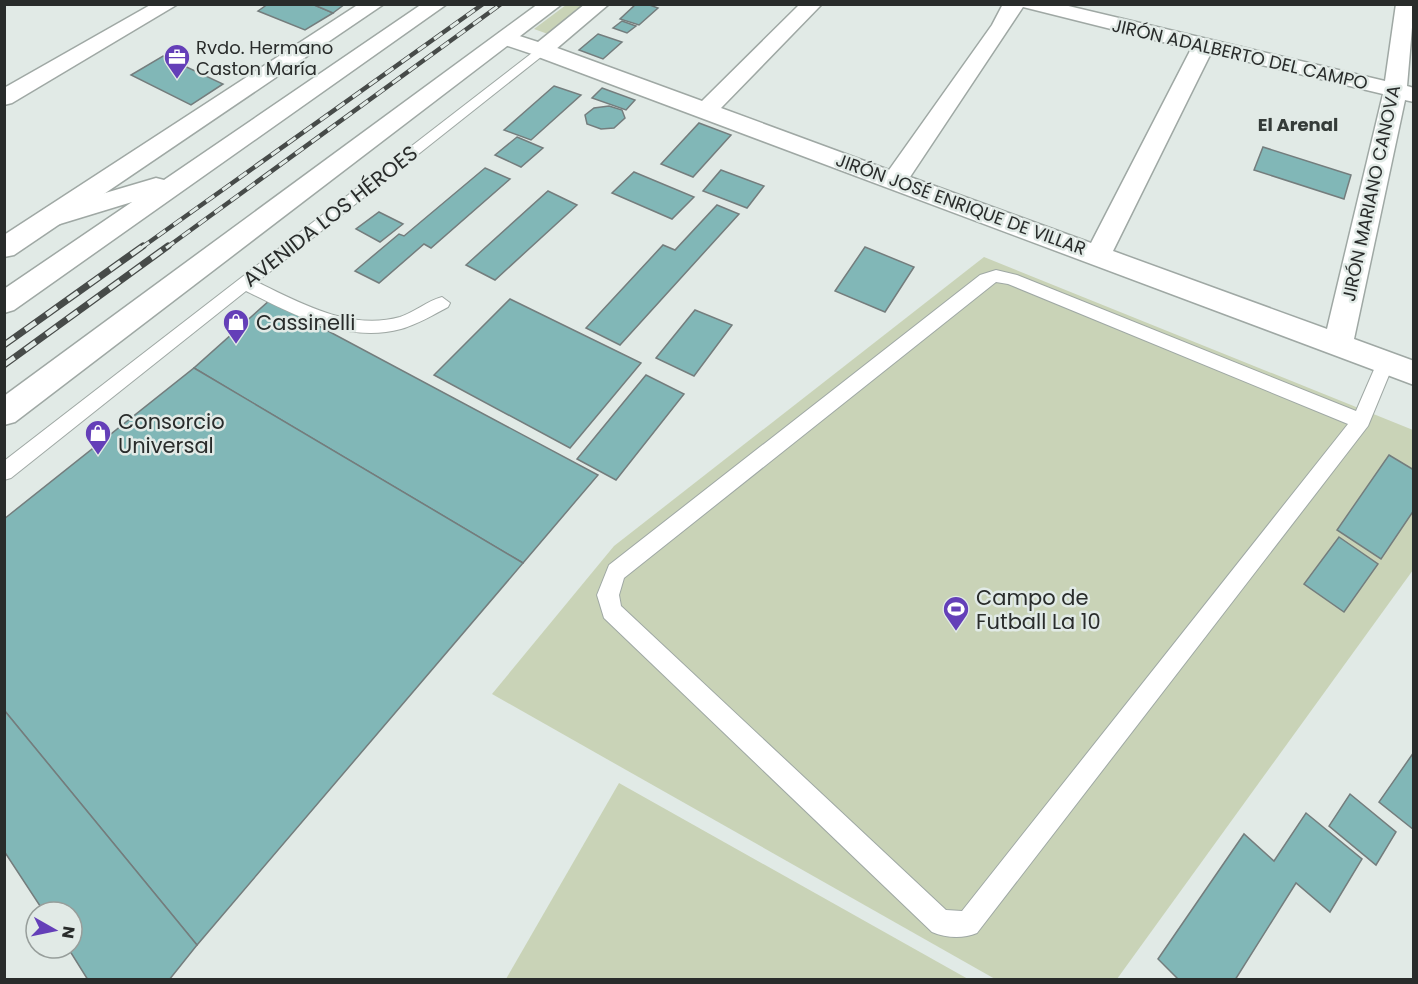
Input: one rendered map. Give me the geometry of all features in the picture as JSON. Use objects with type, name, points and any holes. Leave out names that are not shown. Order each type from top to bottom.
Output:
[{"type":"street","points":[[4,98],[168,4]]},
{"type":"street","points":[[4,248],[374,4]]},
{"type":"street","points":[[4,303],[436,4]]},
{"type":"street","name":"AVENIDA LOS HÉROES","points":[[4,413],[552,4]]},
{"type":"street","name":"AVENIDA LOS HÉROES","points":[[541,50],[599,4]]},
{"type":"street","points":[[707,109],[812,4]]},
{"type":"street","points":[[895,180],[1002,26],[1014,4]]},
{"type":"street","name":"JIRÓN ADALBERTO DEL CAMPO","points":[[1031,4],[1404,93]]},
{"type":"street","name":"JIRÓN MARIANO CANOVA","points":[[1338,346],[1404,93],[1406,4]]},
{"type":"street","name":"JIRÓN JOSÉ ENRIQUE DE VILLAR","points":[[507,38],[707,109],[1413,373]]},
{"type":"street","points":[[1098,255],[1204,45]]},
{"type":"street","points":[[50,218],[184,178]]},
{"type":"lane","name":"AVENIDA LOS HÉROES","points":[[4,472],[541,50]]},
{"type":"lane","points":[[1361,421],[1011,279],[996,276],[986,279],[616,572],[608,595],[612,611],[941,923],[968,924],[1361,421],[1385,363]]},
{"type":"lane","points":[[244,283],[338,325],[369,328],[399,324],[442,303]]},
{"type":"green space","points":[[566,5],[587,5],[548,34],[534,29]]},
{"type":"green space","name":"Campo de Futball La 10","points":[[984,257],[1413,430],[1413,570],[1117,979],[995,979],[492,694],[614,546]]},
{"type":"green space","points":[[619,783],[968,979],[506,979]]},
{"type":"building","points":[[268,4],[312,4],[333,13],[305,30],[258,11]]},
{"type":"building","points":[[312,4],[345,4],[333,13]]},
{"type":"building","points":[[636,4],[647,4],[658,8],[639,25],[620,19]]},
{"type":"building","points":[[622,21],[636,26],[627,33],[613,28]]},
{"type":"building","points":[[598,34],[622,42],[603,59],[579,50]]},
{"type":"building","name":"Rvdo. Hermano Caston María","points":[[163,56],[223,84],[191,105],[131,75]]},
{"type":"building","points":[[554,86],[581,95],[531,140],[504,130]]},
{"type":"building","points":[[602,88],[635,100],[626,110],[592,98]]},
{"type":"building","points":[[609,106],[622,110],[625,118],[614,128],[601,129],[587,124],[585,115],[594,108]]},
{"type":"building","points":[[699,123],[731,135],[693,177],[661,164]]},
{"type":"building","points":[[517,137],[543,148],[521,167],[495,155]]},
{"type":"building","points":[[1263,147],[1351,175],[1344,199],[1254,170]]},
{"type":"building","points":[[485,168],[510,179],[431,248],[424,244],[379,283],[355,271],[399,234],[404,236]]},
{"type":"building","points":[[721,170],[764,186],[747,208],[703,191]]},
{"type":"building","points":[[634,172],[694,197],[672,219],[612,193]]},
{"type":"building","points":[[548,191],[577,205],[495,280],[466,265]]},
{"type":"building","points":[[717,205],[739,214],[620,345],[586,328],[663,245],[675,250]]},
{"type":"building","points":[[379,212],[403,224],[380,242],[356,229]]},
{"type":"building","points":[[865,247],[914,267],[885,312],[835,291]]},
{"type":"building","points":[[510,299],[641,363],[570,448],[434,375]]},
{"type":"building","points":[[270,300],[598,475],[523,563],[194,368]]},
{"type":"building","points":[[695,310],[732,325],[694,376],[656,358]]},
{"type":"building","points":[[194,368],[523,563],[197,945],[4,710],[4,519]]},
{"type":"building","points":[[646,375],[684,394],[616,480],[577,459]]},
{"type":"building","points":[[1389,455],[1414,470],[1414,510],[1381,559],[1337,530]]},
{"type":"building","points":[[1339,537],[1378,564],[1344,612],[1304,584]]},
{"type":"building","points":[[4,710],[197,945],[169,980],[88,980],[76,960],[84,960],[84,900],[36,900],[4,851]]},
{"type":"building","points":[[1414,752],[1414,830],[1379,802]]},
{"type":"building","points":[[1350,794],[1396,832],[1376,865],[1329,826]]},
{"type":"building","points":[[1306,813],[1362,859],[1330,912],[1296,883],[1235,980],[1179,980],[1158,959],[1244,834],[1274,861]]},
{"type":"railway","points":[[141,248],[483,4]]},
{"type":"railway","points":[[166,248],[501,4]]},
{"type":"railway","points":[[4,345],[143,246]]},
{"type":"railway","points":[[4,365],[168,246]]},
{"type":"place","name":"Rvdo. Hermano Caston María","points":[[177,80]]},
{"type":"place","name":"Cassinelli","points":[[236,345]]},
{"type":"place","name":"Consorcio Universal","points":[[98,456]]},
{"type":"place","name":"Campo de Futball La 10","points":[[956,632]]},
{"type":"district","name":"El Arenal","points":[[1298,124]]}]
